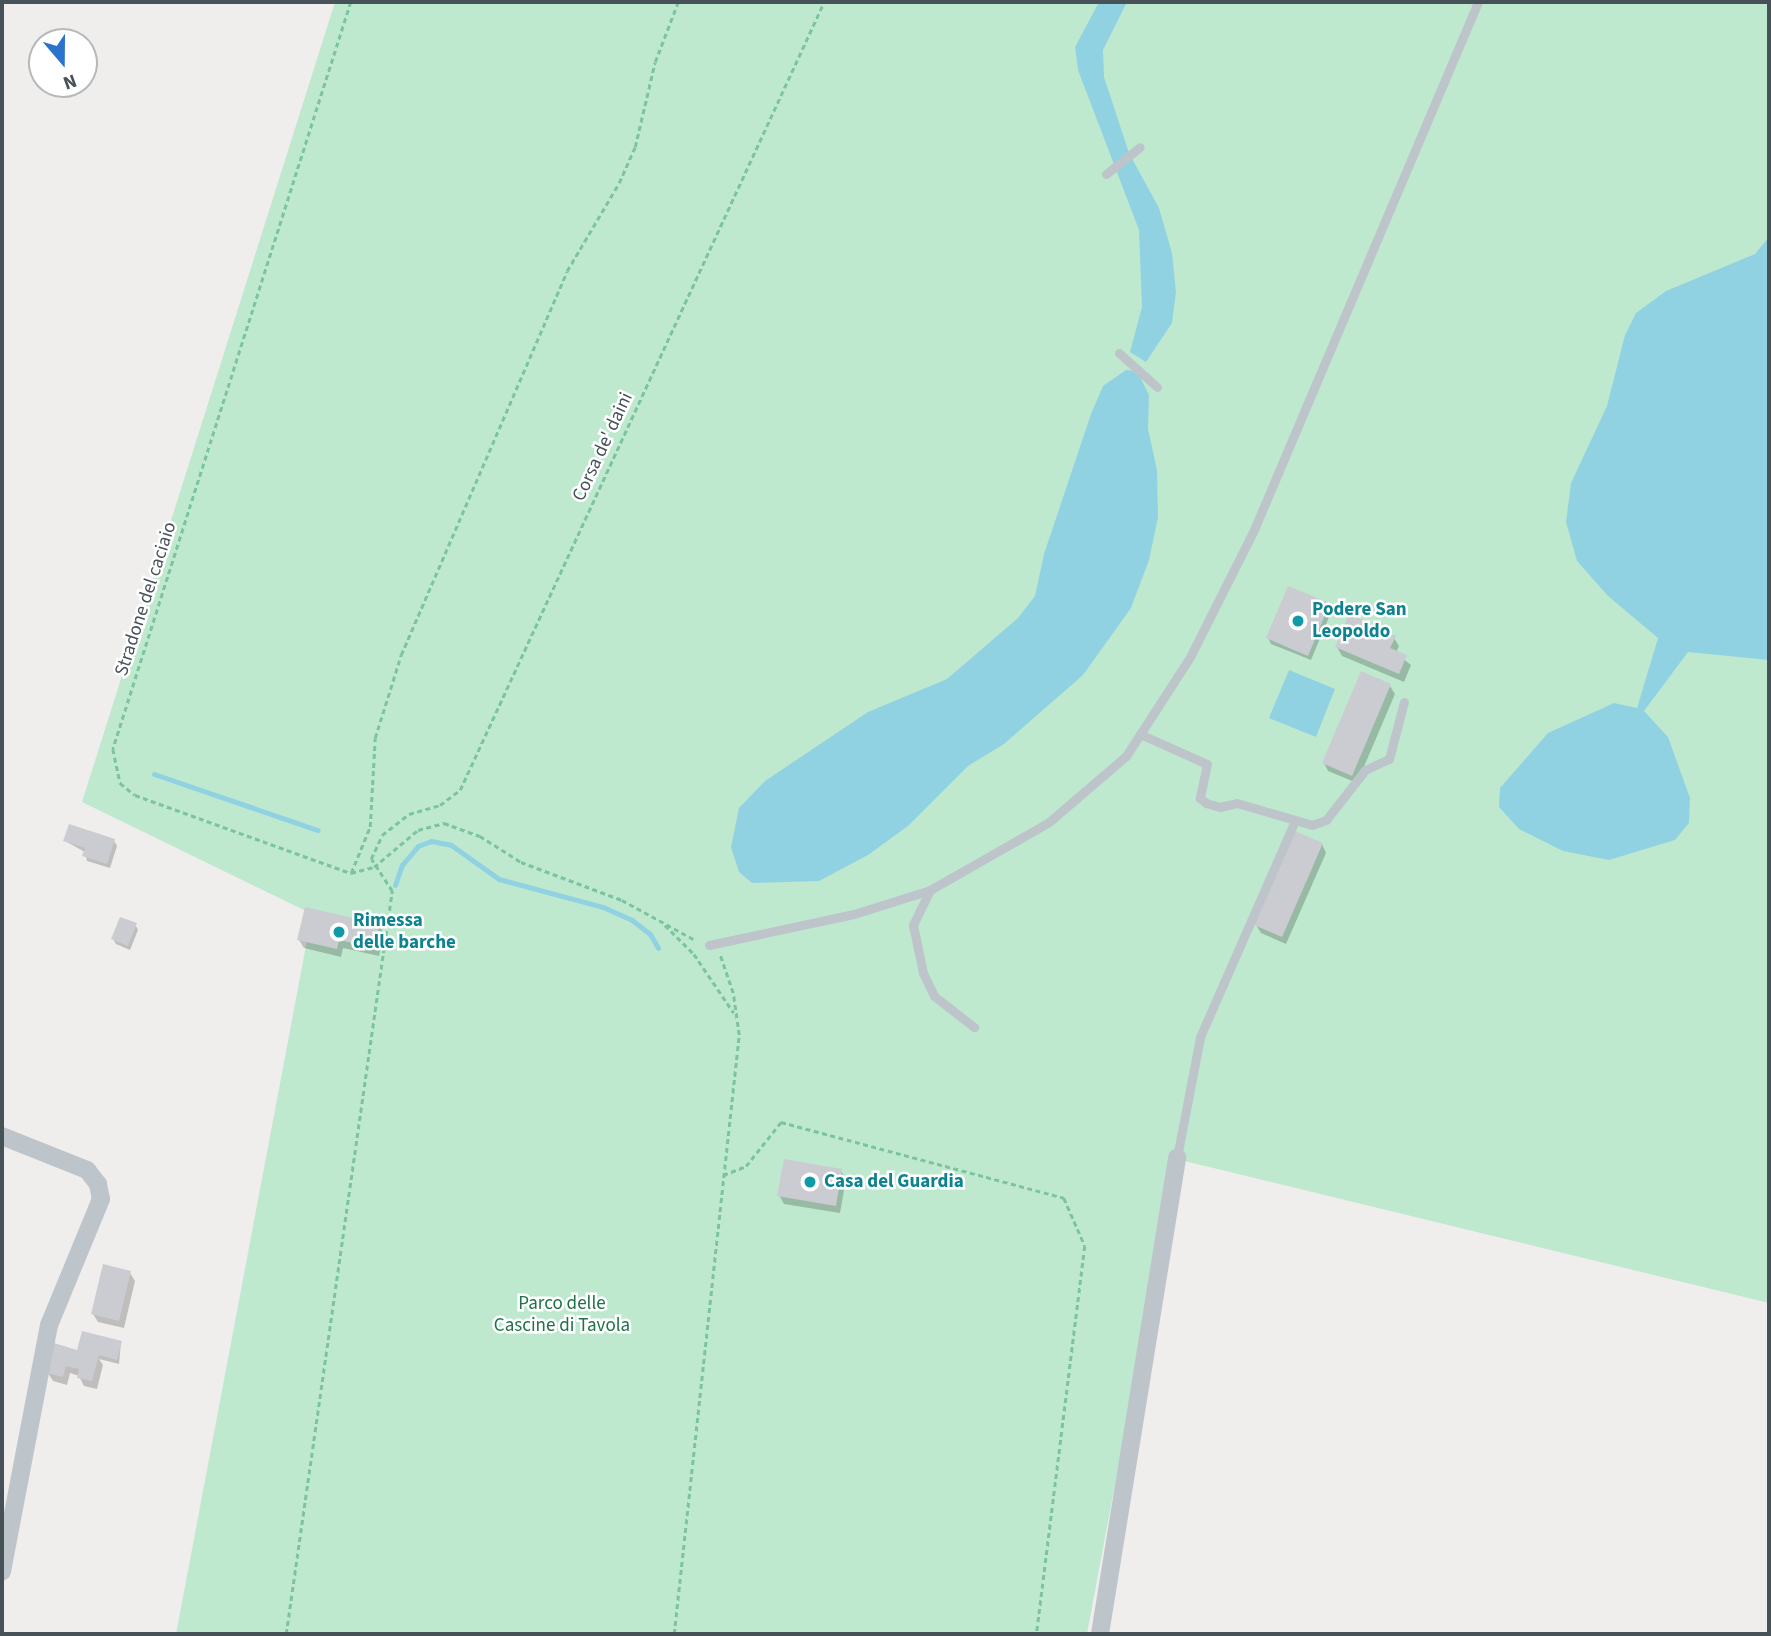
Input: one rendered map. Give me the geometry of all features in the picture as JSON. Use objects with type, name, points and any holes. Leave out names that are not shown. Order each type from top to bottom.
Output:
[{"type":"street","points":[[2,1136],[87,1170],[99,1184],[100,1199],[49,1325],[2,1572]]},
{"type":"street","points":[[1100,1634],[1177,1157]]},
{"type":"lane","points":[[709,945],[854,914],[930,891],[1049,822],[1126,757],[1190,657],[1253,532],[1478,2]]},
{"type":"lane","points":[[1106,174],[1140,147]]},
{"type":"lane","points":[[1119,353],[1157,387]]},
{"type":"lane","points":[[1140,734],[1207,764],[1200,798],[1206,803],[1220,807],[1237,803],[1294,823],[1326,820],[1365,770],[1389,760],[1404,702]]},
{"type":"lane","points":[[1177,1157],[1200,1037],[1294,823]]},
{"type":"lane","points":[[930,891],[913,925],[922,973],[934,996],[974,1027]]},
{"type":"path","name":"Stradone del caciaio","points":[[351,2],[113,749],[120,783],[135,795],[351,873]]},
{"type":"path","points":[[351,873],[370,827],[375,738],[401,656],[566,271],[620,183],[635,147],[655,62],[678,2]]},
{"type":"path","name":"Corsa de' daini","points":[[374,867],[371,859],[382,835],[410,814],[440,805],[460,790],[824,2]]},
{"type":"path","points":[[351,873],[374,867],[418,830],[444,823],[466,831],[522,862],[622,900],[709,945],[724,959],[739,1035],[674,1634]]},
{"type":"path","points":[[286,1634],[392,891],[374,867]]},
{"type":"path","points":[[662,922],[694,954],[736,1016]]},
{"type":"path","points":[[723,1175],[746,1166],[781,1122],[948,1163],[1064,1198],[1085,1246],[1037,1634]]},
{"type":"green space","name":"Parco delle Cascine di Tavola","points":[[335,2],[1769,2],[1769,1303],[1176,1159],[1087,1634],[176,1634],[312,914],[82,802]]},
{"type":"water","points":[[1099,2],[1127,2],[1103,50],[1104,77],[1129,153],[1159,208],[1172,253],[1176,292],[1172,323],[1146,362],[1130,352],[1142,307],[1139,230],[1078,70],[1075,47]]},
{"type":"water","points":[[1769,237],[1769,660],[1688,652],[1644,711],[1668,737],[1690,798],[1689,823],[1675,840],[1609,860],[1563,851],[1519,829],[1499,807],[1500,788],[1548,733],[1614,703],[1637,708],[1658,638],[1608,596],[1577,561],[1566,522],[1571,483],[1607,406],[1625,335],[1636,313],[1666,291],[1755,254]]},
{"type":"water","points":[[1126,370],[1137,371],[1149,395],[1148,429],[1157,470],[1158,517],[1149,560],[1131,608],[1083,675],[1004,744],[968,766],[908,826],[868,855],[819,881],[752,883],[739,872],[731,847],[739,808],[765,781],[868,712],[947,679],[1018,618],[1035,596],[1044,554],[1091,414],[1103,386]]},
{"type":"water","points":[[1289,670],[1335,689],[1316,737],[1269,718]]},
{"type":"building","name":"Podere San Leopoldo","points":[[1288,586],[1330,603],[1308,656],[1266,638]]},
{"type":"building","points":[[1349,614],[1369,622],[1363,636],[1372,640],[1377,629],[1396,636],[1390,648],[1407,655],[1399,674],[1335,647]]},
{"type":"building","points":[[1361,671],[1391,684],[1352,776],[1322,763]]},
{"type":"building","points":[[69,824],[115,839],[107,864],[82,856],[85,848],[63,841]]},
{"type":"building","points":[[1295,831],[1323,843],[1282,937],[1254,925]]},
{"type":"building","name":"Rimessa delle barche","points":[[305,907],[380,924],[374,948],[339,940],[337,949],[297,940]]},
{"type":"building","points":[[120,917],[137,923],[128,946],[111,939]]},
{"type":"building","name":"Casa del Guardia","points":[[784,1159],[842,1169],[836,1206],[777,1196]]},
{"type":"building","points":[[103,1264],[131,1271],[119,1321],[91,1314]]},
{"type":"building","points":[[82,1331],[122,1341],[117,1360],[99,1355],[92,1381],[77,1378],[79,1369],[66,1366],[63,1377],[46,1373],[54,1343],[77,1350]]},
{"type":"waterway","points":[[154,774],[318,830]]},
{"type":"waterway","points":[[395,885],[402,865],[418,846],[431,841],[451,845],[499,879],[603,907],[632,920],[650,934],[658,948]]},
{"type":"place","name":"Podere San Leopoldo","points":[[1298,621]]},
{"type":"place","name":"Rimessa delle barche","points":[[339,932]]},
{"type":"place","name":"Casa del Guardia","points":[[810,1182]]}]
